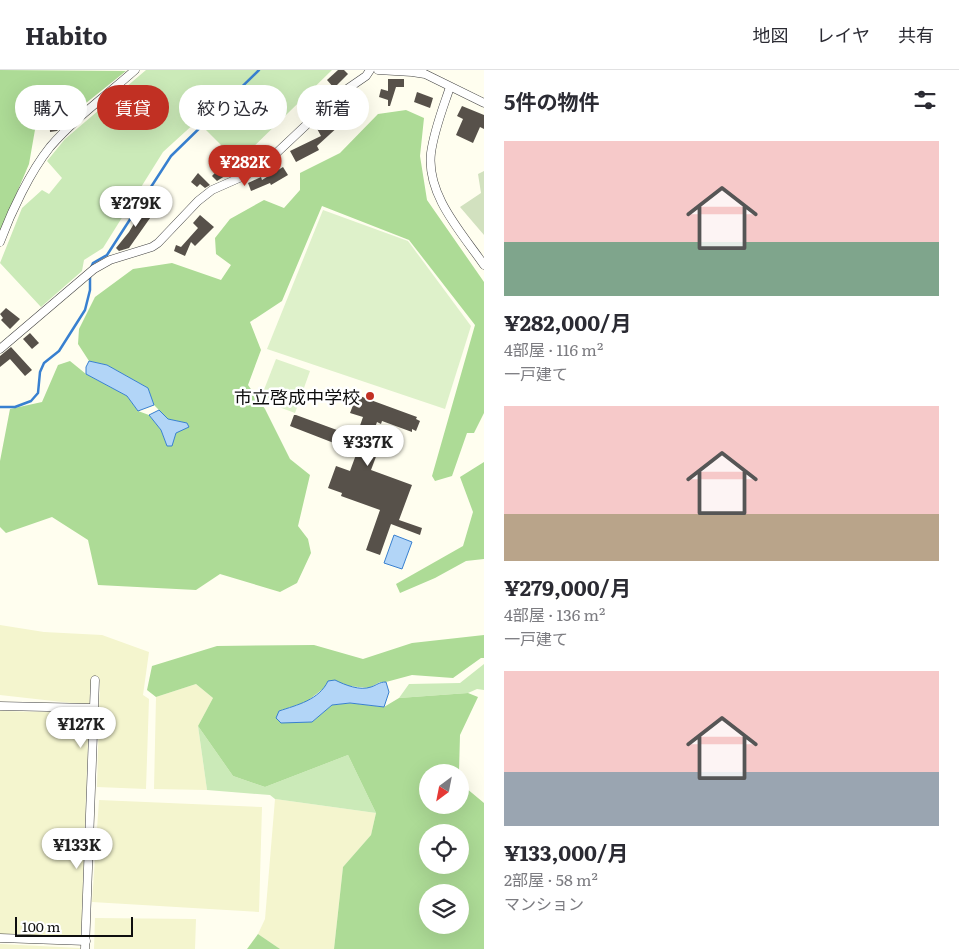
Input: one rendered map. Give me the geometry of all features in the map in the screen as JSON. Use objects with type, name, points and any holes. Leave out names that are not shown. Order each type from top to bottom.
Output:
[{"type":"street","points":[[0,242],[11,216],[49,149],[72,126],[136,70]]},
{"type":"street","points":[[0,349],[90,272],[110,260],[152,247],[198,201],[212,190],[246,175],[269,160],[337,96],[366,76],[370,70]]},
{"type":"street","points":[[378,70],[425,74],[484,102]]},
{"type":"street","points":[[450,86],[435,132],[430,155],[434,186],[448,213],[484,265]]},
{"type":"street","points":[[0,938],[86,945],[95,680]]},
{"type":"street","points":[[0,706],[93,708]]},
{"type":"green space","points":[[0,70],[126,71],[108,85],[97,85],[97,94],[87,102],[87,85],[15,85],[15,130],[35,130],[29,164],[0,232]]},
{"type":"green space","points":[[146,70],[332,70],[317,85],[297,85],[297,104],[287,114],[287,85],[179,85],[179,130],[187,130],[163,152],[103,248],[84,260],[82,271],[41,307],[0,263],[22,208],[42,190],[49,194],[62,178],[47,161],[65,139],[76,130],[87,130],[87,120],[97,112],[97,130],[169,130],[169,85],[128,85]]},
{"type":"green space","points":[[406,110],[424,118],[420,156],[427,200],[484,282],[484,413],[474,433],[467,433],[452,476],[435,481],[432,476],[475,325],[409,240],[322,206],[282,301],[250,322],[261,350],[248,385],[265,409],[290,459],[310,475],[298,526],[308,539],[311,553],[297,583],[280,592],[220,574],[196,590],[98,585],[88,540],[52,517],[6,533],[0,527],[0,461],[10,409],[42,402],[58,365],[70,361],[86,374],[127,396],[138,411],[149,415],[161,430],[167,446],[172,445],[176,433],[187,423],[168,419],[154,405],[148,388],[107,365],[89,361],[78,344],[79,329],[95,297],[133,269],[172,263],[221,280],[231,265],[216,254],[215,238],[230,219],[264,200],[284,208],[300,190],[300,173],[340,153],[362,130],[369,130],[369,123],[378,114]]},
{"type":"green space","points":[[206,130],[271,130],[238,162]]},
{"type":"green space","points":[[484,171],[484,235],[460,207],[481,193],[478,174]]},
{"type":"green space","points":[[323,210],[408,241],[471,326],[445,409],[267,349]]},
{"type":"green space","points":[[276,359],[310,371],[295,413],[260,400]]},
{"type":"green space","points":[[484,462],[484,559],[466,561],[435,578],[400,593],[396,584],[463,546],[473,512],[460,477]]},
{"type":"green space","points":[[0,625],[44,632],[102,635],[149,652],[143,695],[149,699],[146,789],[97,787],[100,679],[92,678],[89,705],[0,695]]},
{"type":"green space","points":[[484,635],[484,658],[481,658],[453,678],[412,675],[380,682],[369,688],[348,686],[324,688],[306,702],[279,711],[312,722],[332,705],[350,703],[384,707],[399,698],[468,693],[478,697],[460,735],[459,764],[419,764],[419,814],[469,814],[469,790],[484,803],[484,949],[334,949],[343,867],[371,835],[376,813],[348,755],[265,787],[233,776],[198,726],[213,698],[196,684],[156,697],[147,690],[152,666],[217,646],[314,645],[363,659],[412,643]]},
{"type":"green space","points":[[484,664],[484,690],[477,689],[468,693],[399,698],[409,684],[460,683]]},
{"type":"green space","points":[[196,684],[213,698],[198,726],[207,790],[154,789],[156,697]]},
{"type":"green space","points":[[0,711],[89,713],[81,937],[0,934]]},
{"type":"green space","points":[[198,726],[233,776],[265,787],[348,755],[376,813],[275,799],[270,795],[207,790]]},
{"type":"green space","points":[[275,799],[376,813],[371,835],[343,867],[334,949],[280,949],[258,934],[265,919]]},
{"type":"green space","points":[[99,800],[262,807],[259,912],[92,902]]},
{"type":"green space","points":[[95,918],[196,919],[195,949],[94,949]]},
{"type":"green space","points":[[258,934],[280,949],[247,949]]},
{"type":"green space","points":[[0,944],[80,948],[80,949],[0,949]]},
{"type":"water","points":[[89,361],[107,365],[148,388],[154,405],[138,411],[127,396],[86,374],[86,367]]},
{"type":"water","points":[[159,410],[168,419],[187,423],[189,427],[176,433],[172,446],[167,446],[161,430],[149,415]]},
{"type":"water","points":[[394,535],[412,542],[402,569],[384,563]]},
{"type":"water","points":[[335,680],[357,688],[367,688],[386,682],[389,692],[384,707],[350,703],[332,705],[312,722],[281,723],[276,718],[279,711],[307,701],[319,693],[328,681]]},
{"type":"building","points":[[338,70],[344,70],[348,74],[337,85],[331,85],[327,80]]},
{"type":"building","points":[[388,79],[404,79],[404,87],[396,87],[390,106],[388,106],[388,100],[379,97],[381,89],[388,91]]},
{"type":"building","points":[[417,92],[433,98],[430,108],[414,102]]},
{"type":"building","points":[[462,106],[484,115],[484,129],[480,127],[473,143],[456,135],[463,119],[457,116]]},
{"type":"building","points":[[318,130],[334,130],[317,146],[319,150],[296,162],[290,151],[321,136]]},
{"type":"building","points":[[227,160],[238,171],[230,176],[228,174],[217,181],[212,176]]},
{"type":"building","points":[[283,167],[288,175],[271,185],[270,183],[251,191],[248,183],[261,177],[262,180]]},
{"type":"building","points":[[198,173],[210,185],[205,188],[200,184],[197,187],[191,182]]},
{"type":"building","points":[[145,205],[155,211],[129,248],[119,251],[116,248],[129,232]]},
{"type":"building","points":[[200,215],[214,227],[195,246],[191,242],[185,256],[174,251],[176,245],[181,247],[198,228],[193,223]]},
{"type":"building","points":[[6,308],[20,319],[10,329],[1,320],[3,318],[0,314]]},
{"type":"building","points":[[30,333],[39,343],[32,349],[23,339]]},
{"type":"building","points":[[11,347],[32,370],[25,376],[10,359],[0,367],[0,356]]},
{"type":"building","points":[[357,395],[417,417],[416,419],[420,421],[416,431],[412,429],[412,432],[382,421],[381,424],[377,422],[370,442],[380,446],[371,470],[412,485],[399,520],[422,528],[420,535],[391,524],[380,555],[366,550],[380,510],[341,496],[342,493],[328,488],[336,466],[350,471],[357,452],[290,426],[294,415],[296,415],[356,437],[363,417],[350,413]]},
{"type":"waterway","points":[[90,270],[93,263],[107,255],[171,156],[259,70]]},
{"type":"waterway","points":[[0,407],[15,407],[31,401],[38,393],[40,372],[44,363],[59,351],[85,310],[90,290],[90,276]]},
{"type":"place","name":"市立啓成中学校","points":[[370,396]]}]
